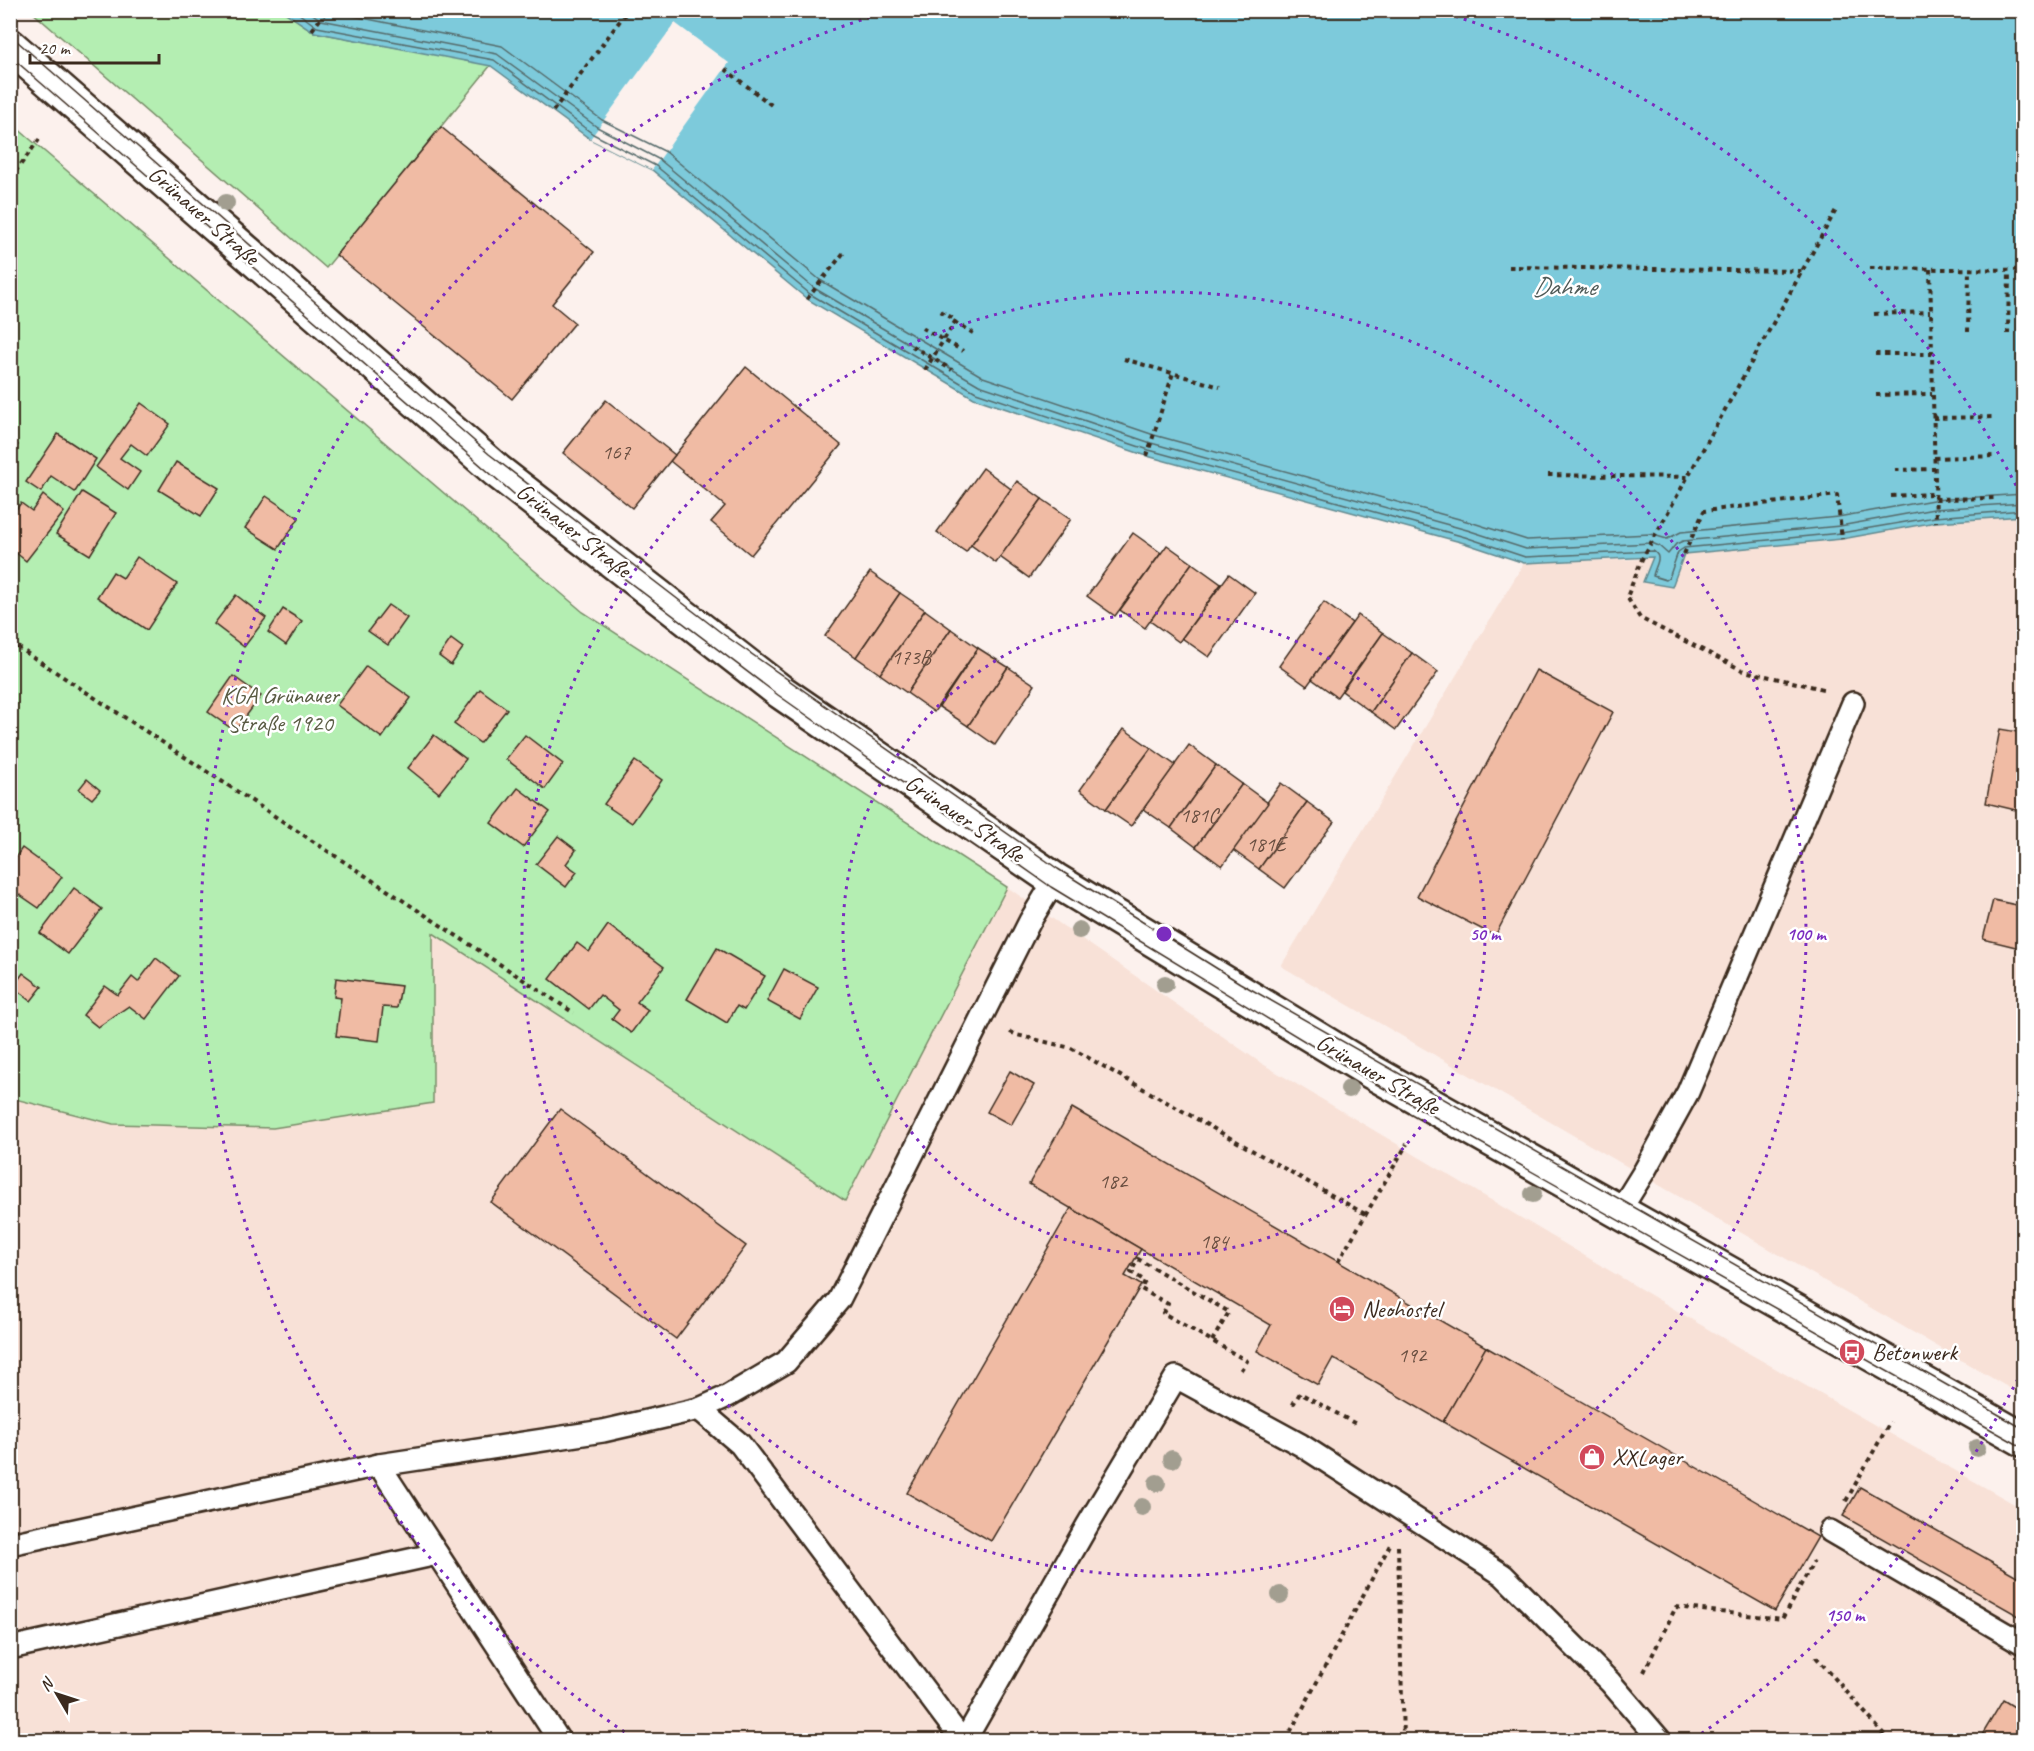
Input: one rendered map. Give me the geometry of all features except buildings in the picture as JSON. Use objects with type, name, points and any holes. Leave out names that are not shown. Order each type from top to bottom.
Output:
[{"type":"main road","name":"Grünauer Straße","points":[[10,46],[497,471],[781,692],[1055,880],[1372,1072],[2024,1440]]},
{"type":"lane","points":[[1619,1212],[1688,1092],[1853,703]]},
{"type":"lane","points":[[10,1544],[379,1465],[603,1431],[699,1409],[786,1362],[839,1300],[1030,921],[1055,880]]},
{"type":"lane","points":[[699,1409],[740,1444],[963,1740],[1176,1377],[1301,1445],[1402,1522],[1503,1575],[1623,1697],[1660,1740]]},
{"type":"lane","points":[[379,1465],[559,1740]]},
{"type":"lane","points":[[1830,1531],[2024,1644]]},
{"type":"lane","points":[[10,1648],[437,1554]]},
{"type":"path","points":[[312,30],[327,10]]},
{"type":"path","points":[[553,111],[628,10]]},
{"type":"path","points":[[725,69],[774,107]]},
{"type":"path","points":[[10,179],[41,137]]},
{"type":"path","points":[[1836,210],[1642,559],[1627,597],[1640,618],[1744,671],[1843,693],[1853,703]]},
{"type":"path","points":[[807,299],[845,251]]},
{"type":"path","points":[[1509,267],[1802,271]]},
{"type":"path","points":[[1870,268],[2024,270]]},
{"type":"path","points":[[1930,269],[1936,522]]},
{"type":"path","points":[[1968,332],[1969,269]]},
{"type":"path","points":[[2008,334],[2009,271]]},
{"type":"path","points":[[925,370],[956,320],[937,309]]},
{"type":"path","points":[[1874,314],[1930,312]]},
{"type":"path","points":[[954,322],[973,333]]},
{"type":"path","points":[[922,328],[963,351]]},
{"type":"path","points":[[912,346],[952,370]]},
{"type":"path","points":[[1875,354],[1932,354]]},
{"type":"path","points":[[1124,359],[1220,387]]},
{"type":"path","points":[[1147,456],[1173,373]]},
{"type":"path","points":[[1876,395],[1932,394]]},
{"type":"path","points":[[1933,418],[1996,417]]},
{"type":"path","points":[[1934,458],[1996,456]]},
{"type":"path","points":[[1895,470],[1933,469]]},
{"type":"path","points":[[1548,475],[1688,477]]},
{"type":"path","points":[[1684,554],[1704,511],[1837,495],[1842,539]]},
{"type":"path","points":[[1891,496],[1997,498]]},
{"type":"path","points":[[10,642],[574,1013]]},
{"type":"path","points":[[982,1016],[1017,1035],[1071,1048],[1365,1214]]},
{"type":"path","points":[[1338,1262],[1407,1144]]},
{"type":"path","points":[[1212,1341],[1230,1312],[1138,1259],[1131,1272],[1145,1281],[1141,1289],[1168,1304],[1163,1313],[1212,1341],[1247,1361],[1240,1371],[1250,1377]]},
{"type":"path","points":[[1286,1398],[1294,1403],[1300,1393],[1356,1424]]},
{"type":"path","points":[[1286,1740],[1402,1522]]},
{"type":"path","points":[[1402,1522],[1403,1740]]},
{"type":"path","points":[[1623,1697],[1638,1683],[1676,1607]]},
{"type":"path","points":[[1816,1657],[1889,1740]]},
{"type":"shaded area","points":[[2023,516],[2023,1396],[1281,966],[1524,563],[1642,559],[1654,556],[1643,582],[1672,587],[1684,554],[1842,539],[1936,522]]},
{"type":"shaded area","points":[[1007,887],[1261,1063],[1743,1350],[2023,1509],[2023,1740],[11,1740],[10,1098],[113,1124],[432,933],[845,1201]]},
{"type":"green space","points":[[31,11],[283,11],[314,32],[491,65],[326,268]]},
{"type":"green space","name":"KGA Grünauer Straße 1920","points":[[10,122],[583,612],[1007,887],[845,1201],[433,933],[433,1103],[273,1128],[113,1124],[11,1098]]},
{"type":"water","name":"Dahme","points":[[283,11],[2023,11],[2023,516],[1936,522],[1842,539],[1684,554],[1672,587],[1643,582],[1653,557],[1524,563],[1464,543],[1147,456],[974,398],[807,299],[652,170],[590,139],[491,66],[314,32]]},
{"type":"pier","points":[[675,23],[729,63],[652,170],[590,139]]},
{"type":"tram line","points":[[10,35],[489,454],[723,634],[1058,869],[1240,983],[2024,1429]]},
{"type":"tram line","points":[[10,56],[522,501],[778,695],[1051,887],[1367,1079],[2024,1448]]},
{"type":"place","name":"Neohostel","points":[[1342,1309]]},
{"type":"place","name":"Betonwerk","points":[[1852,1352]]},
{"type":"place","name":"XXLager","points":[[1592,1457]]}]
